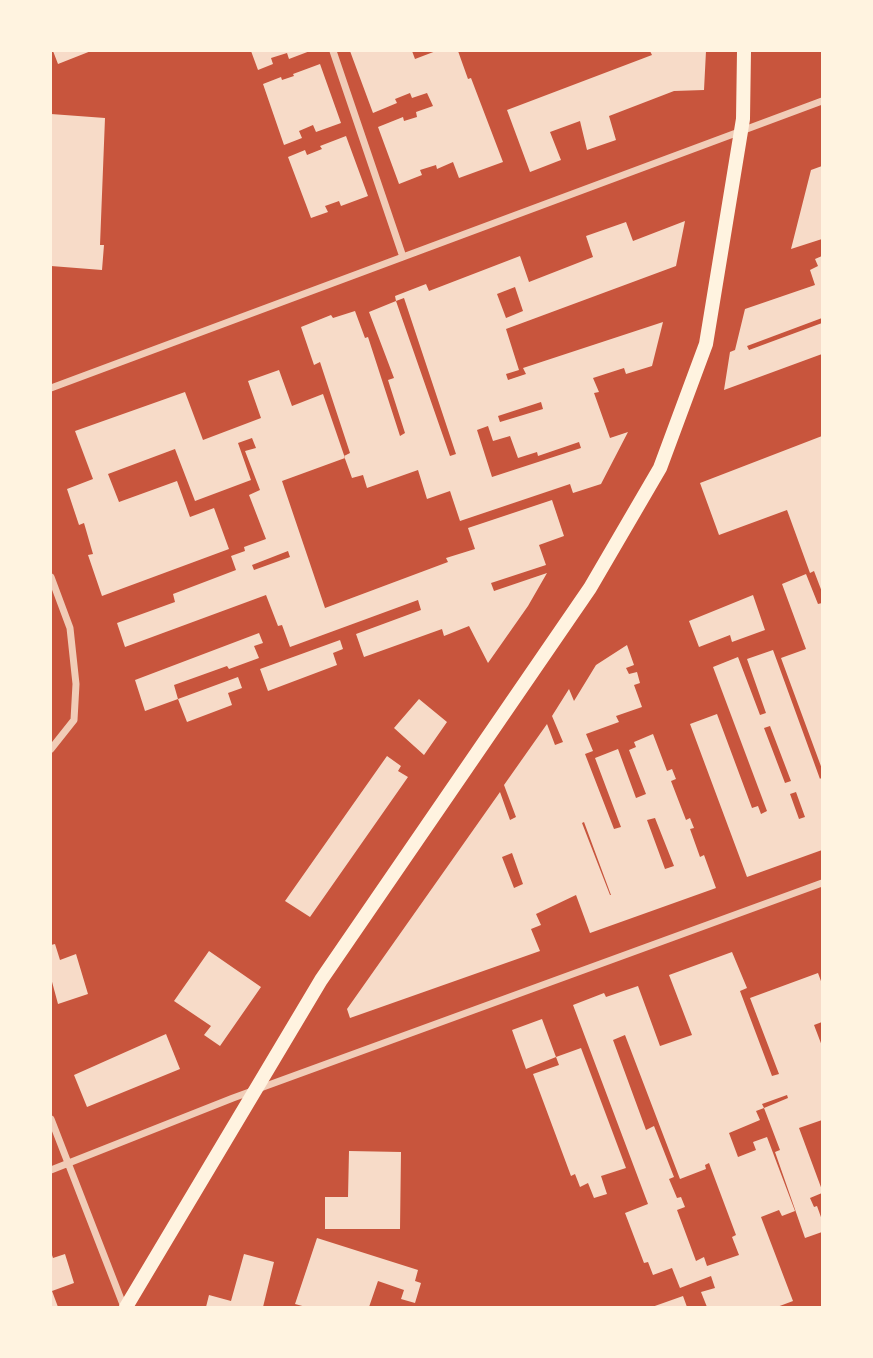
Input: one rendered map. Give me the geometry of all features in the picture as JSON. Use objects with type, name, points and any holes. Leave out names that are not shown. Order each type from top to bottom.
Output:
[{"type":"main road","points":[[125,1307],[321,980],[590,588],[660,468],[706,344],[743,119],[744,51]]},
{"type":"street","points":[[333,51],[403,257]]},
{"type":"street","points":[[51,388],[822,101]]},
{"type":"street","points":[[51,578],[69,628],[76,684],[74,720],[51,748]]},
{"type":"street","points":[[51,1170],[257,1089],[822,883]]},
{"type":"street","points":[[51,1119],[125,1307]]},
{"type":"building","points":[[53,51],[91,51],[58,64]]},
{"type":"building","points":[[251,51],[310,51],[289,59],[287,53],[271,58],[273,64],[258,70]]},
{"type":"building","points":[[350,51],[412,51],[415,59],[436,51],[458,51],[503,162],[459,178],[453,162],[437,169],[436,165],[420,170],[422,175],[399,184],[378,127],[403,117],[404,121],[417,117],[416,112],[433,106],[427,93],[412,98],[410,93],[395,99],[397,103],[373,113]]},
{"type":"building","points":[[650,51],[706,51],[704,90],[674,91],[609,116],[616,140],[587,150],[580,121],[550,132],[561,160],[530,172],[507,110],[652,55]]},
{"type":"building","points":[[320,64],[341,123],[316,132],[313,125],[299,131],[302,138],[284,145],[263,84],[281,77],[282,80],[294,76],[293,74]]},
{"type":"building","points":[[51,114],[105,118],[100,245],[104,245],[102,270],[51,266]]},
{"type":"building","points":[[346,136],[368,196],[341,206],[339,201],[325,206],[328,212],[311,218],[288,157],[305,150],[307,155],[322,149],[320,146]]},
{"type":"building","points":[[822,166],[822,239],[791,249],[811,170]]},
{"type":"building","points":[[685,221],[676,266],[506,329],[519,370],[506,374],[508,380],[526,374],[523,368],[663,322],[652,366],[626,374],[624,368],[593,378],[599,392],[594,393],[610,438],[628,432],[601,484],[573,493],[570,484],[460,521],[450,491],[427,499],[418,470],[367,488],[363,475],[352,478],[344,456],[350,453],[320,362],[314,365],[301,327],[331,315],[333,318],[355,311],[365,338],[368,337],[400,436],[405,433],[388,380],[394,378],[369,312],[396,301],[395,296],[426,284],[429,291],[520,256],[529,282],[593,257],[586,236],[626,222],[633,241]],"holes":[[[515,287],[523,311],[506,318],[497,294]],[[404,298],[456,454],[450,456],[396,301]],[[541,402],[543,409],[500,422],[498,416]],[[488,426],[493,441],[510,436],[518,458],[537,452],[538,456],[579,442],[581,448],[492,477],[477,430]]]},
{"type":"building","points":[[822,256],[822,318],[747,346],[749,350],[822,323],[822,354],[724,390],[730,352],[735,350],[745,309],[815,285],[810,270],[818,266],[815,259]]},
{"type":"building","points":[[279,370],[292,406],[323,394],[345,458],[282,481],[325,608],[448,562],[446,558],[475,549],[468,528],[552,500],[564,536],[539,545],[546,565],[491,583],[494,591],[547,573],[528,606],[488,663],[469,626],[444,636],[442,629],[364,657],[356,634],[421,610],[418,600],[290,647],[266,595],[125,647],[117,623],[175,602],[173,594],[236,570],[231,556],[245,551],[244,547],[266,539],[249,495],[260,490],[245,451],[256,448],[252,438],[238,443],[251,480],[195,501],[175,449],[108,474],[119,502],[177,481],[190,517],[214,508],[229,549],[102,596],[88,555],[93,554],[84,523],[79,525],[67,489],[93,479],[75,431],[185,392],[203,440],[261,418],[248,381]],"holes":[[[288,551],[290,557],[254,570],[252,565]]]},
{"type":"building","points":[[822,436],[822,592],[814,571],[810,573],[787,510],[719,535],[700,483]]},
{"type":"building","points":[[806,574],[818,604],[822,603],[822,769],[781,658],[806,649],[782,584]]},
{"type":"building","points":[[753,595],[765,630],[732,642],[730,635],[699,647],[689,621]]},
{"type":"building","points":[[259,633],[263,643],[254,646],[259,658],[174,685],[178,699],[145,711],[135,680]]},
{"type":"building","points":[[340,640],[343,649],[333,653],[337,665],[268,691],[260,669]]},
{"type":"building","points":[[627,645],[634,665],[626,668],[629,674],[637,672],[640,683],[634,685],[642,707],[616,716],[619,722],[586,734],[593,751],[585,754],[614,829],[621,827],[595,758],[618,749],[636,798],[646,794],[629,750],[636,747],[634,742],[653,734],[667,771],[672,769],[676,779],[671,781],[686,820],[690,818],[694,828],[690,829],[700,857],[704,855],[716,888],[590,933],[576,895],[536,914],[541,925],[531,929],[540,951],[350,1018],[347,1009],[500,792],[510,820],[516,817],[504,785],[547,724],[555,745],[563,742],[552,716],[569,689],[574,701],[596,665]],"holes":[[[655,818],[674,866],[665,869],[647,820]],[[584,822],[611,895],[610,895],[582,823]],[[512,853],[523,884],[514,888],[502,857]]]},
{"type":"building","points":[[773,650],[820,779],[822,777],[822,850],[747,877],[690,724],[717,714],[752,808],[758,806],[761,814],[767,811],[713,667],[738,657],[760,715],[766,713],[747,659]],"holes":[[[770,726],[791,781],[785,783],[764,728]],[[796,792],[805,817],[799,819],[790,794]]]},
{"type":"building","points":[[238,677],[242,688],[228,693],[232,705],[187,722],[178,699]]},
{"type":"building","points":[[419,699],[447,722],[424,755],[394,728]]},
{"type":"building","points":[[387,756],[401,766],[398,771],[408,777],[310,917],[285,901]]},
{"type":"building","points":[[55,944],[60,960],[76,954],[88,994],[58,1004],[51,978],[51,945]]},
{"type":"building","points":[[209,951],[261,987],[220,1046],[204,1035],[211,1026],[174,1001]]},
{"type":"building","points":[[732,952],[747,988],[740,991],[772,1076],[779,1074],[750,998],[818,973],[822,984],[822,1022],[814,1025],[822,1046],[822,1120],[799,1128],[822,1190],[822,1193],[810,1198],[814,1207],[817,1206],[822,1220],[822,1232],[805,1238],[775,1152],[780,1150],[764,1108],[756,1111],[760,1120],[729,1133],[738,1157],[756,1150],[753,1142],[767,1137],[795,1211],[782,1216],[779,1210],[761,1217],[793,1301],[777,1307],[707,1307],[701,1292],[715,1288],[711,1276],[680,1288],[672,1268],[653,1275],[648,1262],[644,1263],[625,1213],[648,1204],[573,1005],[604,993],[606,997],[638,986],[660,1046],[692,1035],[669,975]],"holes":[[[625,1035],[680,1179],[706,1169],[705,1165],[709,1163],[736,1235],[732,1237],[739,1255],[707,1266],[704,1257],[696,1261],[677,1210],[685,1207],[681,1197],[677,1198],[669,1179],[674,1177],[654,1126],[646,1130],[613,1040]],[[787,1095],[788,1098],[764,1108],[762,1104]]]},
{"type":"building","points":[[542,1019],[556,1057],[526,1069],[512,1030]]},
{"type":"building","points":[[166,1034],[180,1069],[87,1107],[74,1075]]},
{"type":"building","points":[[581,1048],[626,1168],[601,1176],[607,1194],[594,1198],[588,1183],[580,1187],[575,1174],[571,1176],[533,1074],[559,1065],[556,1057]]},
{"type":"building","points":[[349,1151],[401,1152],[400,1229],[325,1229],[325,1197],[348,1197]]},
{"type":"building","points":[[317,1238],[418,1270],[415,1281],[421,1283],[415,1303],[401,1299],[404,1290],[378,1281],[369,1307],[306,1307],[295,1304]]},
{"type":"building","points":[[51,1252],[53,1258],[65,1254],[74,1283],[52,1291],[58,1307],[51,1307]]},
{"type":"building","points":[[244,1254],[274,1262],[263,1307],[206,1307],[209,1295],[231,1301]]},
{"type":"building","points":[[683,1296],[687,1307],[652,1307]]}]
